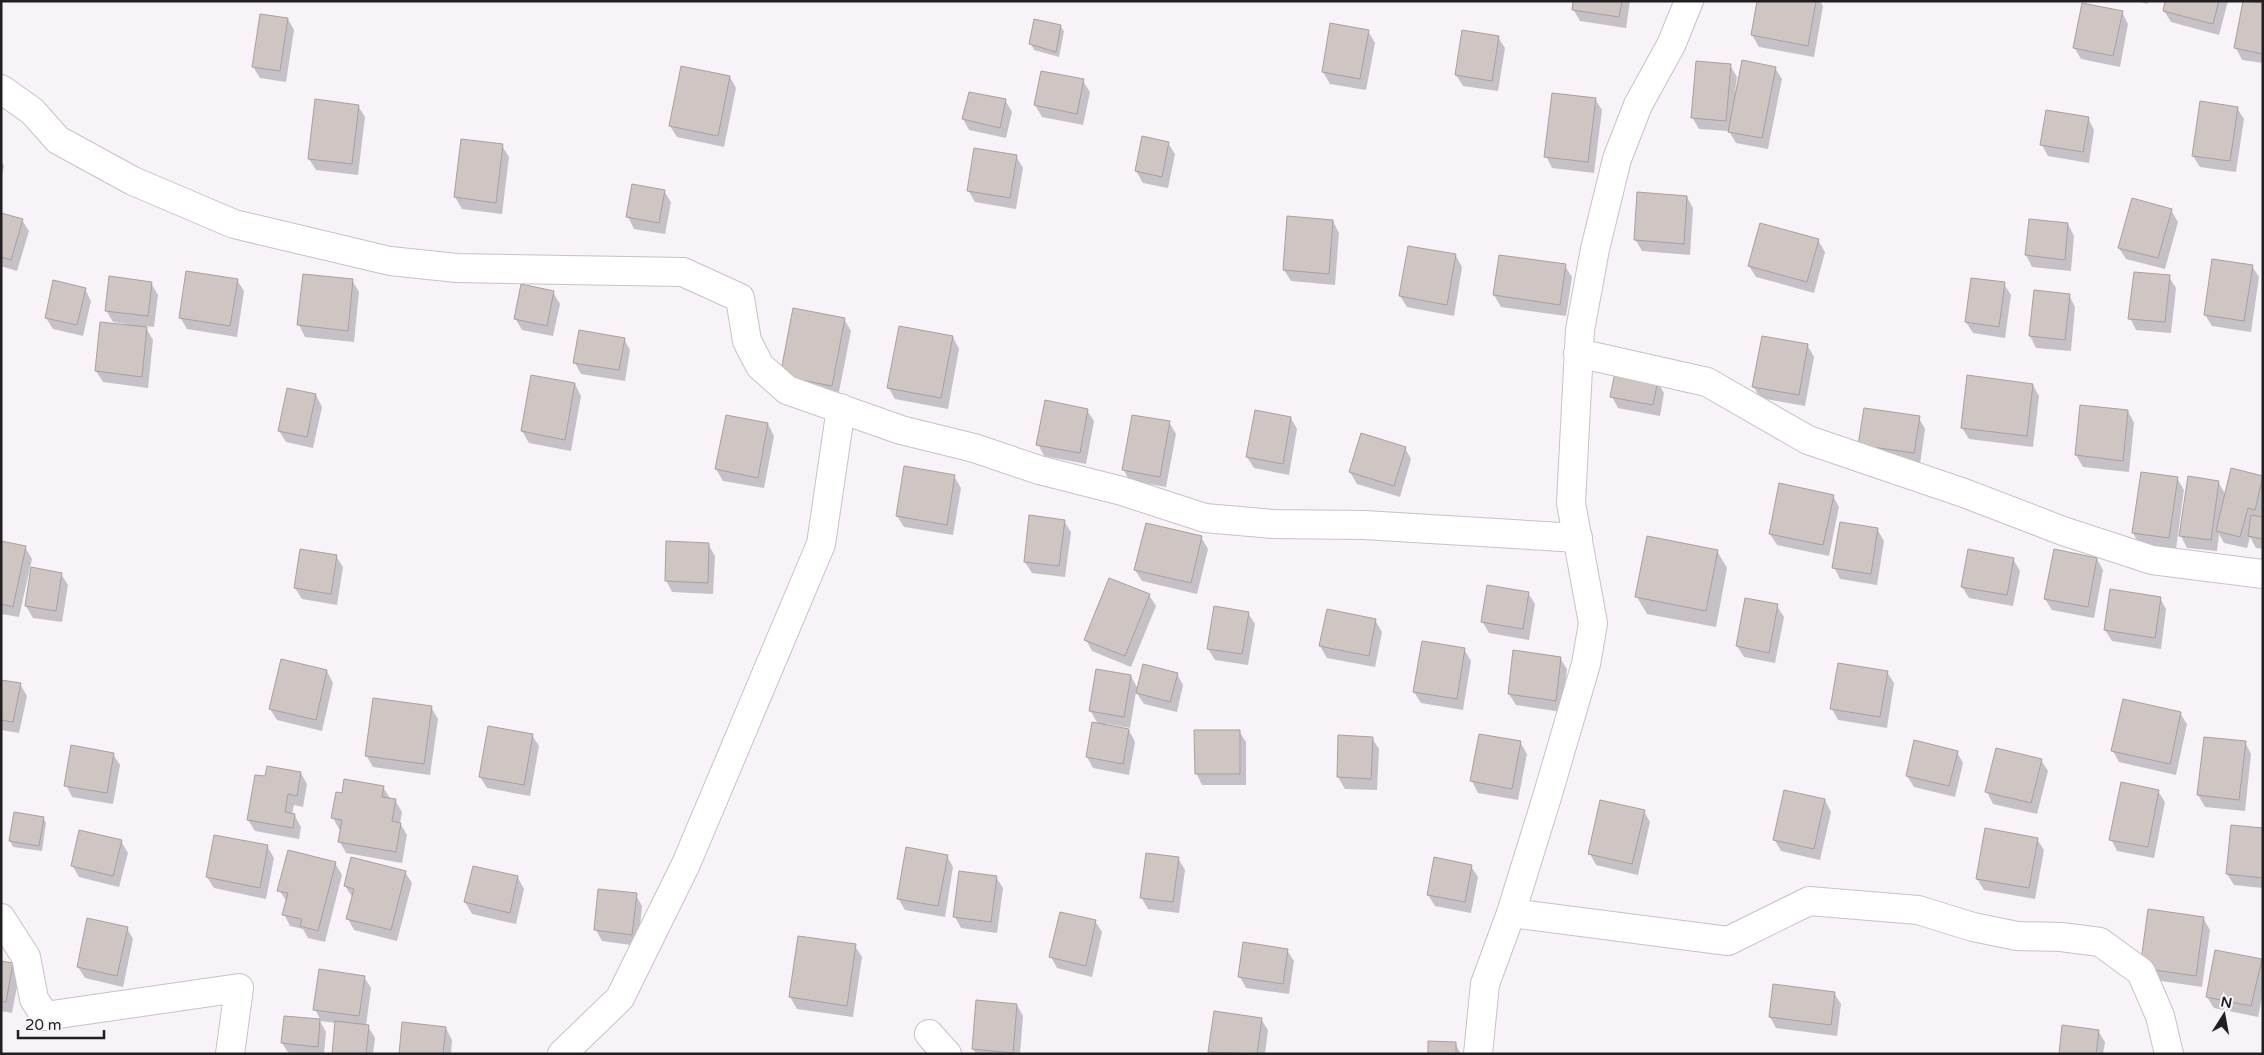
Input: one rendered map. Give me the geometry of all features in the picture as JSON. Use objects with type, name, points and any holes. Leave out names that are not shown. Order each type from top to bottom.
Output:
[{"type":"street","points":[[1478,1054],[1486,984],[1511,913],[1586,664],[1593,623],[1571,503],[1580,330],[1595,249],[1617,159],[1638,105],[1671,45],[1689,1]]},
{"type":"street","points":[[1,89],[32,111],[58,140],[133,181],[234,224],[390,261],[457,268],[683,272],[740,298],[747,341],[760,366],[787,390],[900,430],[974,448],[1039,470],[1122,491],[1205,518],[1273,524],[1364,525],[1578,538]]},
{"type":"street","points":[[1578,352],[1707,382],[1808,440],[1964,493],[2063,531],[2152,560],[2263,574]]},
{"type":"street","points":[[562,1054],[620,998],[686,864],[821,544],[841,408]]},
{"type":"street","points":[[1511,913],[1728,941],[1809,902],[1918,910],[1973,928],[2018,936],[2061,937],[2100,942],[2140,972],[2160,1016],[2169,1054]]},
{"type":"street","points":[[1,918],[26,957],[34,999],[45,1016],[239,988],[230,1054]]},
{"type":"building","points":[[1573,1],[1622,1],[1619,17],[1572,10]]},
{"type":"building","points":[[1757,1],[1816,1],[1808,46],[1751,35]]},
{"type":"building","points":[[2165,1],[2219,1],[2213,24],[2163,11]]},
{"type":"building","points":[[2243,1],[2263,3],[2263,54],[2234,48]]},
{"type":"building","points":[[2082,3],[2123,11],[2113,56],[2073,48]]},
{"type":"building","points":[[260,14],[288,18],[280,71],[252,67]]},
{"type":"building","points":[[1034,19],[1061,25],[1056,52],[1029,44]]},
{"type":"building","points":[[1330,23],[1369,30],[1360,79],[1322,72]]},
{"type":"building","points":[[1462,30],[1499,36],[1492,81],[1455,75]]},
{"type":"building","points":[[1742,60],[1776,67],[1762,138],[1728,132]]},
{"type":"building","points":[[1696,61],[1731,64],[1726,121],[1691,118]]},
{"type":"building","points":[[681,66],[730,76],[718,136],[669,126]]},
{"type":"building","points":[[1041,71],[1084,79],[1077,114],[1034,105]]},
{"type":"building","points":[[969,92],[1006,99],[1000,128],[962,119]]},
{"type":"building","points":[[1552,93],[1596,98],[1588,162],[1544,157]]},
{"type":"building","points":[[315,99],[359,105],[352,164],[308,159]]},
{"type":"building","points":[[2200,101],[2238,107],[2230,161],[2192,156]]},
{"type":"building","points":[[2046,110],[2089,117],[2083,152],[2040,145]]},
{"type":"building","points":[[1142,136],[1169,142],[1162,177],[1135,171]]},
{"type":"building","points":[[461,139],[503,144],[496,203],[454,197]]},
{"type":"building","points":[[974,148],[1017,155],[1010,198],[967,191]]},
{"type":"building","points":[[632,184],[665,190],[659,223],[626,217]]},
{"type":"building","points":[[1637,192],[1687,196],[1684,244],[1634,240]]},
{"type":"building","points":[[2132,198],[2172,209],[2158,258],[2118,248]]},
{"type":"building","points":[[1,213],[23,219],[11,260],[1,257]]},
{"type":"building","points":[[1287,216],[1333,220],[1329,274],[1283,270]]},
{"type":"building","points":[[2029,219],[2068,223],[2065,260],[2025,255]]},
{"type":"building","points":[[1760,223],[1819,239],[1807,282],[1748,266]]},
{"type":"building","points":[[1408,246],[1456,254],[1447,305],[1399,296]]},
{"type":"building","points":[[1499,255],[1566,264],[1560,305],[1493,295]]},
{"type":"building","points":[[2212,259],[2253,265],[2244,321],[2204,315]]},
{"type":"building","points":[[186,271],[238,279],[230,326],[179,318]]},
{"type":"building","points":[[2134,272],[2170,275],[2165,322],[2128,319]]},
{"type":"building","points":[[303,274],[353,279],[348,331],[297,325]]},
{"type":"building","points":[[109,276],[152,282],[148,316],[105,311]]},
{"type":"building","points":[[1971,278],[2005,282],[1999,327],[1965,322]]},
{"type":"building","points":[[53,280],[86,288],[77,325],[45,318]]},
{"type":"building","points":[[521,284],[554,291],[547,326],[514,319]]},
{"type":"building","points":[[2034,290],[2070,294],[2065,340],[2029,336]]},
{"type":"building","points":[[793,308],[845,318],[832,386],[780,376]]},
{"type":"building","points":[[100,322],[147,327],[142,377],[95,371]]},
{"type":"building","points":[[899,326],[953,336],[941,398],[887,388]]},
{"type":"building","points":[[579,330],[625,338],[619,370],[573,363]]},
{"type":"building","points":[[1762,336],[1808,344],[1799,395],[1752,387]]},
{"type":"building","points":[[1615,372],[1658,380],[1653,405],[1610,397]]},
{"type":"building","points":[[531,375],[575,383],[565,440],[521,431]]},
{"type":"building","points":[[1967,375],[2033,384],[2027,436],[1961,428]]},
{"type":"building","points":[[287,388],[316,394],[307,437],[278,431]]},
{"type":"building","points":[[1045,400],[1088,409],[1080,453],[1036,445]]},
{"type":"building","points":[[2080,405],[2128,410],[2123,461],[2075,455]]},
{"type":"building","points":[[1864,408],[1920,416],[1914,453],[1858,445]]},
{"type":"building","points":[[1255,410],[1291,417],[1283,464],[1246,457]]},
{"type":"building","points":[[726,415],[768,423],[758,478],[715,469]]},
{"type":"building","points":[[1132,415],[1170,421],[1160,477],[1122,470]]},
{"type":"building","points":[[1361,433],[1406,447],[1394,486],[1349,472]]},
{"type":"building","points":[[904,466],[955,475],[947,525],[896,516]]},
{"type":"building","points":[[2231,468],[2263,476],[2255,510],[2248,508],[2240,537],[2216,531]]},
{"type":"building","points":[[2141,472],[2178,477],[2169,538],[2132,533]]},
{"type":"building","points":[[2188,476],[2219,481],[2211,540],[2179,536]]},
{"type":"building","points":[[1779,483],[1834,495],[1823,545],[1769,534]]},
{"type":"building","points":[[1029,515],[1065,520],[1059,566],[1024,562]]},
{"type":"building","points":[[2251,515],[2263,517],[2263,539],[2248,536]]},
{"type":"building","points":[[1840,522],[1878,528],[1871,574],[1832,568]]},
{"type":"building","points":[[1146,523],[1202,536],[1191,583],[1134,570]]},
{"type":"building","points":[[1647,536],[1718,550],[1706,611],[1635,597]]},
{"type":"building","points":[[1,541],[26,546],[13,607],[1,604]]},
{"type":"building","points":[[666,541],[709,543],[708,583],[665,581]]},
{"type":"building","points":[[300,549],[337,555],[331,594],[294,588]]},
{"type":"building","points":[[1968,549],[2014,558],[2007,595],[1961,587]]},
{"type":"building","points":[[2054,549],[2097,558],[2088,607],[2044,599]]},
{"type":"building","points":[[31,567],[62,573],[56,611],[25,606]]},
{"type":"building","points":[[1109,578],[1150,594],[1125,656],[1084,640]]},
{"type":"building","points":[[1487,585],[1529,592],[1523,629],[1481,622]]},
{"type":"building","points":[[2110,589],[2161,597],[2155,638],[2104,630]]},
{"type":"building","points":[[1745,598],[1778,604],[1769,653],[1736,646]]},
{"type":"building","points":[[1214,606],[1249,612],[1242,654],[1207,649]]},
{"type":"building","points":[[1327,609],[1376,619],[1369,656],[1319,646]]},
{"type":"building","points":[[1422,641],[1465,648],[1457,699],[1413,692]]},
{"type":"building","points":[[1513,650],[1561,657],[1556,701],[1508,694]]},
{"type":"building","points":[[281,659],[327,670],[316,720],[269,709]]},
{"type":"building","points":[[1838,663],[1888,671],[1880,717],[1830,709]]},
{"type":"building","points":[[1143,664],[1178,673],[1170,702],[1136,693]]},
{"type":"building","points":[[1096,669],[1131,675],[1124,717],[1089,711]]},
{"type":"building","points":[[1,680],[21,683],[13,722],[1,720]]},
{"type":"building","points":[[373,698],[432,706],[424,764],[365,756]]},
{"type":"building","points":[[2123,699],[2181,712],[2170,764],[2111,751]]},
{"type":"building","points":[[1092,722],[1129,729],[1123,764],[1086,757]]},
{"type":"building","points":[[488,726],[533,734],[524,785],[479,777]]},
{"type":"building","points":[[1194,730],[1240,730],[1240,774],[1195,774]]},
{"type":"building","points":[[1479,734],[1521,741],[1512,789],[1470,781]]},
{"type":"building","points":[[1338,735],[1373,737],[1371,779],[1337,777]]},
{"type":"building","points":[[2204,737],[2246,741],[2239,800],[2197,795]]},
{"type":"building","points":[[1914,740],[1958,751],[1949,786],[1906,776]]},
{"type":"building","points":[[71,745],[114,753],[107,793],[64,786]]},
{"type":"building","points":[[1996,748],[2042,759],[2031,803],[1985,792]]},
{"type":"building","points":[[267,766],[301,772],[297,796],[288,794],[285,812],[295,814],[293,828],[247,820],[255,775],[265,776]]},
{"type":"building","points":[[344,779],[384,786],[382,797],[396,799],[392,821],[401,823],[396,852],[338,842],[342,820],[331,818],[336,792],[342,793]]},
{"type":"building","points":[[2121,782],[2159,790],[2148,847],[2109,840]]},
{"type":"building","points":[[1784,790],[1825,799],[1814,849],[1773,840]]},
{"type":"building","points":[[1600,800],[1645,810],[1632,864],[1588,854]]},
{"type":"building","points":[[14,812],[44,817],[39,846],[9,841]]},
{"type":"building","points":[[2231,825],[2263,828],[2263,878],[2226,874]]},
{"type":"building","points":[[1985,828],[2038,838],[2029,888],[1976,879]]},
{"type":"building","points":[[79,830],[122,840],[113,876],[71,866]]},
{"type":"building","points":[[214,835],[268,845],[260,888],[206,877]]},
{"type":"building","points":[[906,847],[948,855],[938,906],[897,899]]},
{"type":"building","points":[[288,850],[336,862],[318,931],[300,926],[302,919],[282,915],[288,893],[277,891]]},
{"type":"building","points":[[1146,853],[1179,857],[1173,902],[1140,898]]},
{"type":"building","points":[[351,857],[406,871],[391,930],[346,919],[354,889],[344,886]]},
{"type":"building","points":[[1434,857],[1472,865],[1465,902],[1427,895]]},
{"type":"building","points":[[473,866],[518,876],[510,913],[464,902]]},
{"type":"building","points":[[959,871],[997,876],[991,922],[953,917]]},
{"type":"building","points":[[598,889],[637,893],[632,935],[594,930]]},
{"type":"building","points":[[2148,909],[2204,917],[2196,976],[2140,968]]},
{"type":"building","points":[[1060,912],[1096,920],[1086,966],[1049,957]]},
{"type":"building","points":[[87,918],[128,927],[117,976],[77,967]]},
{"type":"building","points":[[798,936],[856,944],[847,1006],[789,997]]},
{"type":"building","points":[[1243,942],[1288,949],[1283,984],[1238,977]]},
{"type":"building","points":[[2215,950],[2262,959],[2251,1006],[2206,997]]},
{"type":"building","points":[[1,961],[13,963],[6,1002],[1,1001]]},
{"type":"building","points":[[319,969],[365,976],[359,1016],[313,1010]]},
{"type":"building","points":[[1773,984],[1835,992],[1831,1025],[1769,1017]]},
{"type":"building","points":[[976,1000],[1017,1004],[1013,1053],[972,1049]]},
{"type":"building","points":[[1214,1011],[1262,1018],[1257,1054],[1208,1052]]},
{"type":"building","points":[[284,1016],[320,1019],[318,1047],[281,1043]]},
{"type":"building","points":[[335,1021],[369,1025],[366,1054],[332,1054]]},
{"type":"building","points":[[402,1022],[446,1027],[443,1054],[399,1054]]},
{"type":"building","points":[[2062,1025],[2099,1030],[2096,1054],[2059,1054]]},
{"type":"building","points":[[1428,1041],[1456,1042],[1456,1054],[1428,1054]]}]
